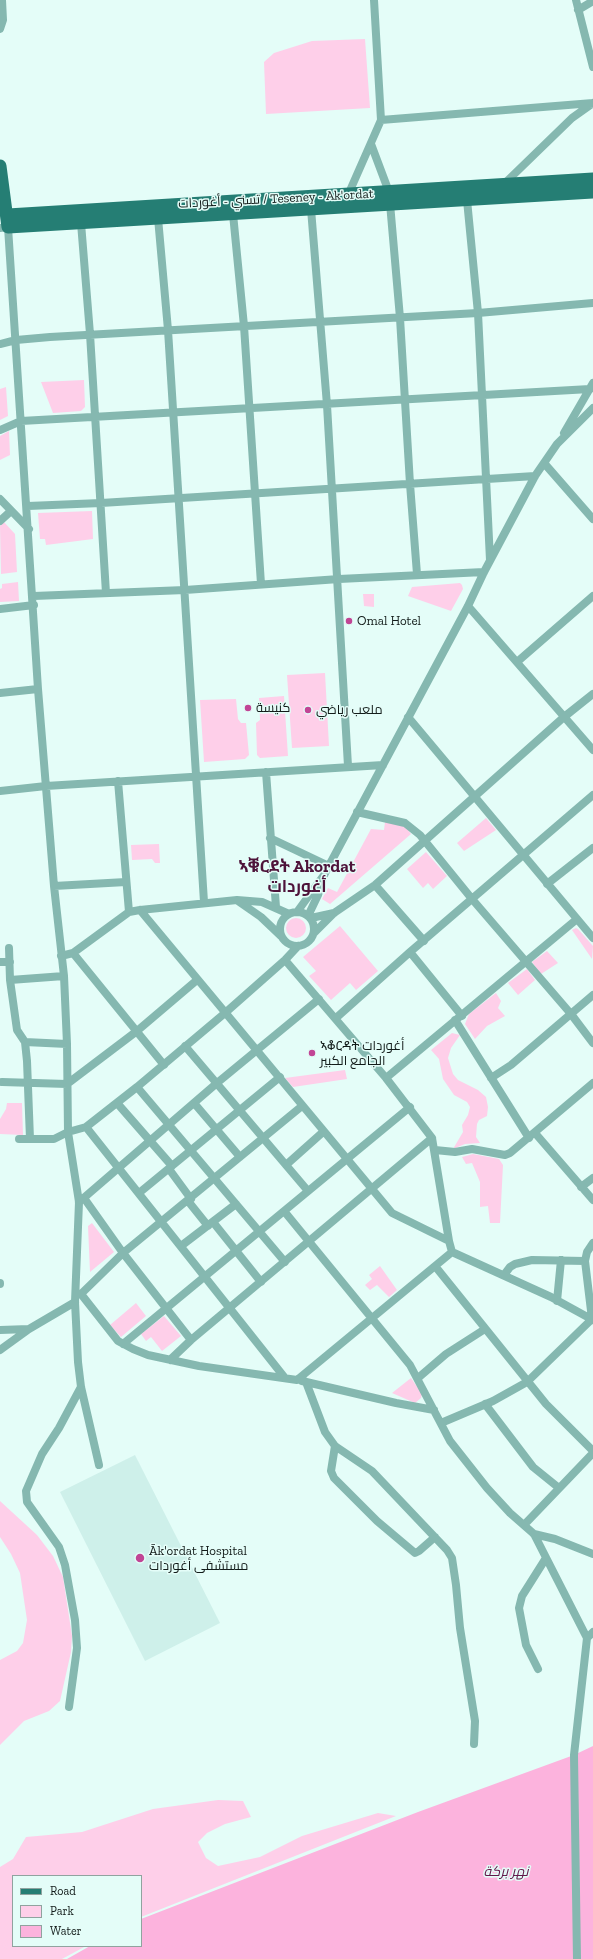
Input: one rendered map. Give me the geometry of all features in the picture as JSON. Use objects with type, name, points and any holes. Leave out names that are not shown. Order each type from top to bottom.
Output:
[{"type":"main road","points":[[0,166],[4,222],[81,223],[593,192]]},
{"type":"main road","name":"تسني - أغوردات / Teseney - Ak'ordat","points":[[4,222],[388,192],[593,179]]},
{"type":"street","points":[[0,29],[3,20],[2,0]]},
{"type":"street","points":[[348,195],[381,120],[374,0]]},
{"type":"street","points":[[576,0],[593,67]]},
{"type":"street","points":[[578,10],[593,1]]},
{"type":"street","points":[[381,120],[593,103]]},
{"type":"street","points":[[504,184],[572,118],[593,103]]},
{"type":"street","points":[[371,144],[388,192],[390,205],[400,318],[410,484],[418,574]]},
{"type":"street","points":[[467,200],[478,314],[490,560]]},
{"type":"street","points":[[311,210],[322,322],[339,579],[348,766]]},
{"type":"street","points":[[233,214],[244,326],[261,584]]},
{"type":"street","points":[[158,218],[168,330],[204,902]]},
{"type":"street","points":[[4,222],[16,340],[34,596],[38,689],[54,886],[64,976],[67,1044],[68,1132],[81,1200],[78,1293],[75,1302],[78,1362],[99,1465]]},
{"type":"street","points":[[81,223],[102,503],[106,593]]},
{"type":"street","points":[[0,344],[16,340],[90,334],[478,314],[593,303]]},
{"type":"street","points":[[0,430],[21,421],[173,414],[482,396],[592,386]]},
{"type":"street","points":[[281,936],[279,928],[282,919],[293,913],[324,875],[468,606],[490,560],[535,476],[557,444],[592,386]]},
{"type":"street","points":[[557,444],[593,408]]},
{"type":"street","points":[[544,463],[593,519]]},
{"type":"street","points":[[28,506],[255,494],[535,476]]},
{"type":"street","points":[[0,499],[29,529]]},
{"type":"street","points":[[0,521],[11,511]]},
{"type":"street","points":[[34,596],[185,590],[418,574],[484,572]]},
{"type":"street","points":[[517,662],[593,596]]},
{"type":"street","points":[[0,609],[34,605]]},
{"type":"street","points":[[468,606],[593,750]]},
{"type":"street","points":[[0,693],[38,689]]},
{"type":"street","points":[[19,1138],[54,1139],[68,1132],[86,1127],[118,1103],[286,960],[298,946],[308,942],[314,933],[334,913],[375,885],[476,797],[564,717],[593,694]]},
{"type":"street","points":[[408,717],[593,938]]},
{"type":"street","points":[[0,791],[118,781],[383,765]]},
{"type":"street","points":[[266,772],[276,907]]},
{"type":"street","points":[[118,781],[129,912]]},
{"type":"street","points":[[336,1018],[410,952],[593,795]]},
{"type":"street","points":[[357,812],[405,823],[416,830],[472,899],[571,1014],[593,1043]]},
{"type":"street","points":[[270,838],[329,866]]},
{"type":"street","points":[[548,884],[593,848]]},
{"type":"street","points":[[314,933],[314,928],[309,917],[324,875]]},
{"type":"street","points":[[54,886],[126,882]]},
{"type":"street","points":[[375,885],[424,940]]},
{"type":"street","points":[[237,900],[261,917],[288,944],[298,946]]},
{"type":"street","points":[[61,956],[72,953],[129,912],[140,910],[204,902],[237,900],[262,902],[309,917],[334,913]]},
{"type":"street","points":[[140,910],[256,1051],[280,1077],[346,1160],[392,1213],[449,1241]]},
{"type":"street","points":[[386,1078],[577,919]]},
{"type":"street","points":[[9,948],[10,980],[17,1030],[25,1042],[30,1139]]},
{"type":"street","points":[[410,952],[458,1018],[490,1078],[532,1136],[593,1200]]},
{"type":"street","points":[[72,953],[164,1064]]},
{"type":"street","points":[[286,960],[410,1107],[432,1138],[452,1252],[558,1301],[592,1320]]},
{"type":"street","points":[[0,962],[10,962]]},
{"type":"street","points":[[10,980],[64,976]]},
{"type":"street","points":[[2,1082],[67,1084],[137,1031],[198,980]]},
{"type":"street","points":[[490,1078],[510,1065],[593,995]]},
{"type":"street","points":[[81,1200],[169,1124],[319,999]]},
{"type":"street","points":[[25,1042],[67,1044]]},
{"type":"street","points":[[185,1046],[308,1191]]},
{"type":"street","points":[[139,1193],[280,1077]]},
{"type":"street","points":[[435,1150],[455,1152],[472,1149],[504,1155],[510,1153],[593,1083]]},
{"type":"street","points":[[137,1087],[285,1262]]},
{"type":"street","points":[[118,1103],[150,1141],[170,1168],[189,1200],[210,1224],[237,1250],[261,1282]]},
{"type":"street","points":[[194,1103],[240,1157]]},
{"type":"street","points":[[78,1293],[123,1253],[302,1106]]},
{"type":"street","points":[[123,1344],[410,1107]]},
{"type":"street","points":[[86,1127],[286,1378]]},
{"type":"street","points":[[286,1165],[323,1132]]},
{"type":"street","points":[[170,1360],[191,1340],[310,1242],[432,1138]]},
{"type":"street","points":[[581,1187],[593,1178]]},
{"type":"street","points":[[81,1200],[191,1340]]},
{"type":"street","points":[[181,1246],[236,1204]]},
{"type":"street","points":[[284,1211],[394,1344],[418,1378],[450,1441],[510,1514],[534,1534],[590,1635],[574,1755],[577,1959]]},
{"type":"street","points":[[592,1320],[585,1261],[587,1252],[593,1243]]},
{"type":"street","points":[[297,1380],[452,1252]]},
{"type":"street","points":[[504,1276],[510,1267],[515,1264],[532,1260],[585,1261]]},
{"type":"street","points":[[558,1301],[561,1260]]},
{"type":"street","points":[[435,1266],[527,1382],[546,1404],[593,1452],[524,1525]]},
{"type":"street","points":[[78,1293],[118,1341],[148,1355],[199,1366],[297,1380],[396,1403],[434,1410]]},
{"type":"street","points":[[0,1350],[29,1329],[75,1302]]},
{"type":"street","points":[[441,1423],[485,1404],[527,1382],[592,1320]]},
{"type":"street","points":[[0,1330],[29,1329]]},
{"type":"street","points":[[418,1378],[446,1354],[485,1329]]},
{"type":"street","points":[[306,1382],[325,1432],[336,1446],[372,1471],[447,1550],[452,1558],[475,1721],[474,1744]]},
{"type":"street","points":[[69,1707],[77,1648],[75,1620],[67,1579],[59,1547],[27,1502],[26,1490],[42,1454],[59,1428],[82,1387]]},
{"type":"street","points":[[485,1404],[533,1467],[559,1488]]},
{"type":"street","points":[[336,1446],[331,1471],[334,1478],[393,1535],[415,1553],[435,1537]]},
{"type":"street","points":[[534,1534],[555,1539],[593,1554]]},
{"type":"street","points":[[538,1669],[526,1645],[520,1608],[522,1596],[546,1558]]},
{"type":"shaded area","name":"Āk'ordat Hospital مستشفى أغوردات","points":[[135,1455],[220,1623],[145,1661],[60,1492]]},
{"type":"green space","points":[[365,39],[370,108],[266,114],[264,62],[274,53],[312,41]]},
{"type":"green space","points":[[84,380],[85,407],[81,411],[53,413],[41,382]]},
{"type":"green space","points":[[6,387],[8,416],[0,420],[0,389]]},
{"type":"green space","points":[[9,431],[10,455],[0,460],[0,436]]},
{"type":"green space","points":[[92,511],[93,539],[46,545],[45,539],[40,539],[38,513]]},
{"type":"green space","points":[[4,522],[15,534],[17,572],[1,574],[0,526]]},
{"type":"green space","points":[[18,582],[19,601],[0,602],[0,589],[2,588],[2,584]]},
{"type":"green space","points":[[460,583],[463,589],[451,611],[408,596],[412,587]]},
{"type":"green space","points":[[363,594],[374,594],[374,607],[364,606]]},
{"type":"green space","name":"ملعب رياضي","points":[[325,673],[329,746],[292,748],[287,675]]},
{"type":"green space","points":[[284,696],[288,756],[260,758],[257,755],[256,723],[260,720],[259,698]]},
{"type":"green space","points":[[236,699],[238,719],[241,723],[246,723],[249,755],[245,759],[204,762],[200,700]]},
{"type":"green space","points":[[486,818],[496,830],[464,851],[457,843]]},
{"type":"green space","points":[[385,822],[404,825],[411,834],[330,904],[322,899],[328,888],[337,892],[371,829],[384,830]]},
{"type":"green space","points":[[159,844],[160,863],[155,863],[152,859],[132,860],[131,845]]},
{"type":"green space","points":[[426,852],[447,876],[433,889],[428,883],[423,888],[407,869]]},
{"type":"green space","points":[[296,918],[303,921],[306,928],[303,935],[296,938],[289,935],[286,928],[289,921]]},
{"type":"green space","points":[[340,926],[378,971],[356,990],[350,983],[331,1000],[309,976],[316,971],[303,957]]},
{"type":"green space","points":[[576,928],[593,946],[592,959],[572,930]]},
{"type":"green space","points":[[547,951],[558,963],[541,974],[532,962]]},
{"type":"green space","points":[[527,969],[535,980],[518,995],[508,983]]},
{"type":"green space","points":[[496,993],[501,1001],[498,1008],[505,1016],[487,1026],[475,1039],[465,1024],[469,1014]]},
{"type":"green space","points":[[452,1033],[460,1035],[451,1048],[448,1058],[453,1074],[458,1080],[478,1090],[486,1097],[488,1107],[487,1116],[479,1120],[477,1124],[476,1137],[480,1143],[465,1144],[453,1149],[463,1132],[462,1125],[468,1115],[470,1107],[467,1102],[454,1095],[443,1079],[439,1059],[431,1050]]},
{"type":"green space","points":[[345,1070],[347,1079],[293,1087],[285,1078]]},
{"type":"green space","points":[[7,1103],[22,1103],[23,1135],[0,1134],[0,1119],[6,1109]]},
{"type":"green space","points":[[473,1154],[499,1159],[503,1165],[500,1223],[490,1223],[488,1206],[480,1207],[480,1182],[472,1163],[466,1164],[462,1157]]},
{"type":"green space","points":[[92,1223],[114,1252],[90,1272],[88,1226]]},
{"type":"green space","points":[[380,1266],[397,1290],[389,1297],[377,1285],[370,1290],[365,1285],[372,1279],[369,1275]]},
{"type":"green space","points":[[136,1303],[146,1316],[121,1337],[110,1325]]},
{"type":"green space","points":[[164,1316],[181,1336],[162,1351],[151,1337],[146,1341],[141,1334]]},
{"type":"green space","points":[[411,1378],[422,1394],[421,1398],[415,1403],[392,1393]]},
{"type":"green space","points":[[0,1501],[37,1535],[53,1556],[63,1577],[72,1636],[71,1652],[60,1701],[49,1711],[24,1721],[0,1745],[0,1660],[17,1651],[23,1643],[27,1620],[20,1573],[11,1554],[0,1537]]},
{"type":"green space","points":[[218,1800],[243,1801],[251,1817],[225,1824],[207,1833],[198,1842],[206,1858],[218,1866],[260,1857],[302,1836],[378,1813],[396,1816],[142,1917],[142,1875],[12,1875],[12,1947],[84,1947],[62,1959],[0,1959],[0,1867],[13,1859],[26,1837],[82,1832],[153,1809]]},
{"type":"water","name":"نهر بركة","points":[[593,1746],[593,1959],[67,1959],[88,1947],[142,1947],[142,1919],[418,1812],[574,1755]]},
{"type":"place","name":"Omal Hotel","points":[[349,621]]},
{"type":"place","name":"كنيسة","points":[[248,708]]},
{"type":"place","name":"ملعب رياضي","points":[[308,710]]},
{"type":"place","name":"ኣቆርዳት أغوردات الجامع الكبير","points":[[312,1053]]},
{"type":"place","name":"Āk'ordat Hospital مستشفى أغوردات","points":[[140,1558]]},
{"type":"district","name":"ኣቑርደት Akordat أغوردات","points":[[297,877]]}]
